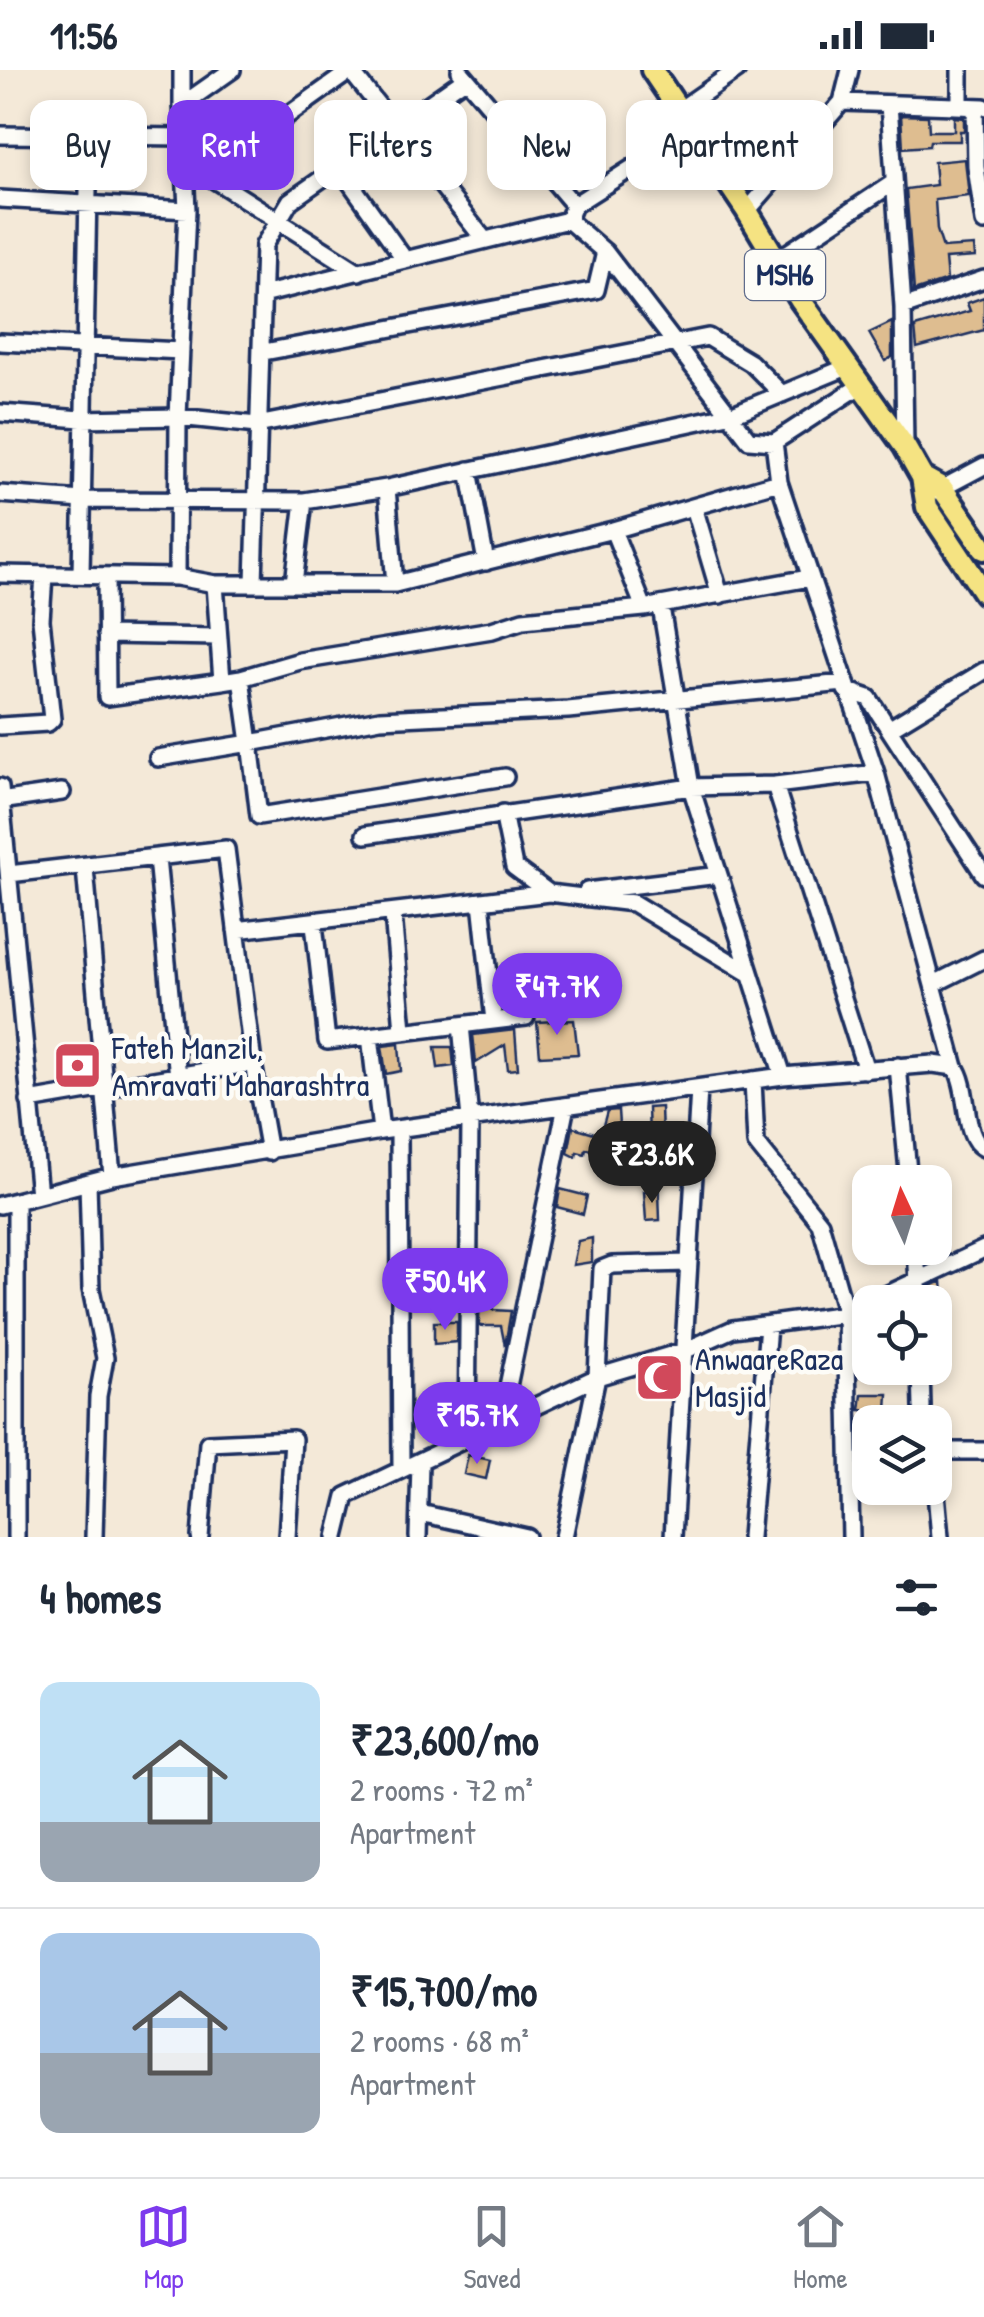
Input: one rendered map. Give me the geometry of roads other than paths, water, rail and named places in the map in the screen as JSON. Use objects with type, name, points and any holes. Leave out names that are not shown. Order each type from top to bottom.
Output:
[{"type":"main road","name":"MSH6","points":[[652,70],[671,100]]},
{"type":"main road","name":"MSH6","points":[[733,190],[930,488],[984,593]]},
{"type":"main road","name":"MSH6","points":[[930,488],[982,541]]},
{"type":"street","points":[[182,70],[182,100]]},
{"type":"street","points":[[189,100],[232,70]]},
{"type":"street","points":[[294,110],[350,70],[372,100]]},
{"type":"street","points":[[694,100],[737,70]]},
{"type":"street","points":[[748,211],[842,102],[850,70]]},
{"type":"street","points":[[960,70],[973,106],[984,222]]},
{"type":"street","points":[[431,100],[463,74],[733,414],[749,440],[774,442],[860,386]]},
{"type":"street","points":[[842,102],[973,106]]},
{"type":"street","points":[[889,104],[903,307],[904,447]]},
{"type":"street","points":[[0,135],[30,135]]},
{"type":"street","points":[[266,294],[571,213],[626,175]]},
{"type":"street","points":[[777,260],[893,183]]},
{"type":"street","points":[[254,583],[266,294],[264,245],[290,201],[314,184]]},
{"type":"street","points":[[81,576],[91,190]]},
{"type":"street","points":[[178,577],[178,417],[187,190]]},
{"type":"street","points":[[236,190],[359,272]]},
{"type":"street","points":[[356,190],[403,256]]},
{"type":"street","points":[[444,190],[483,238]]},
{"type":"street","points":[[0,199],[188,210]]},
{"type":"street","points":[[264,352],[596,290],[605,252]]},
{"type":"street","points":[[903,307],[984,279]]},
{"type":"street","points":[[0,413],[82,419],[178,417],[258,424],[708,337],[751,363],[782,394]]},
{"type":"street","points":[[0,342],[181,351]]},
{"type":"street","points":[[0,494],[83,500],[304,501],[387,488],[733,414],[847,367]]},
{"type":"street","points":[[774,442],[778,482],[876,774],[955,1067],[962,1077],[974,1140],[984,1148]]},
{"type":"street","points":[[930,488],[984,466]]},
{"type":"street","points":[[469,470],[486,562]]},
{"type":"street","points":[[0,574],[178,577],[215,584],[395,584],[613,530],[778,482]]},
{"type":"street","points":[[387,488],[395,584]]},
{"type":"street","points":[[294,584],[304,501]]},
{"type":"street","points":[[694,507],[720,596]]},
{"type":"street","points":[[613,530],[652,608],[691,787],[783,1076]]},
{"type":"street","points":[[0,726],[52,719],[41,620],[44,575]]},
{"type":"street","points":[[106,576],[106,697],[241,678],[300,661],[492,630],[524,620],[652,608],[809,578]]},
{"type":"street","points":[[215,584],[222,681]]},
{"type":"street","points":[[106,636],[218,637]]},
{"type":"street","points":[[889,729],[984,671]]},
{"type":"street","points":[[241,678],[259,816],[506,777]]},
{"type":"street","points":[[158,758],[380,719],[845,687],[868,698],[984,875]]},
{"type":"street","points":[[365,835],[691,787],[775,785],[876,774]]},
{"type":"street","points":[[775,785],[866,1070]]},
{"type":"street","points":[[0,787],[39,1195]]},
{"type":"street","points":[[1,801],[62,792]]},
{"type":"street","points":[[503,812],[514,867],[549,893]]},
{"type":"street","points":[[9,874],[226,849],[253,1063],[269,1152]]},
{"type":"street","points":[[157,858],[178,1077]]},
{"type":"street","points":[[86,868],[112,1176]]},
{"type":"street","points":[[569,895],[719,875]]},
{"type":"street","points":[[236,930],[314,924],[549,893],[632,903],[747,972]]},
{"type":"street","points":[[481,902],[494,1021]]},
{"type":"street","points":[[393,914],[403,1030]]},
{"type":"street","points":[[314,924],[327,1041],[526,1017]]},
{"type":"street","points":[[934,984],[984,959]]},
{"type":"street","points":[[461,1024],[470,1119],[467,1440]]},
{"type":"street","points":[[370,1036],[381,1131]]},
{"type":"street","points":[[30,1101],[253,1063]]},
{"type":"street","points":[[16,1537],[8,1203],[112,1176],[381,1131],[399,1132],[783,1076],[898,1066],[955,1067]]},
{"type":"street","points":[[898,1066],[907,1165]]},
{"type":"street","points":[[753,1080],[756,1143],[820,1223],[846,1314],[851,1537]]},
{"type":"street","points":[[673,1537],[699,1089]]},
{"type":"street","points":[[501,1420],[566,1106]]},
{"type":"street","points":[[399,1132],[402,1469]]},
{"type":"street","points":[[88,1182],[92,1300],[105,1358],[98,1396],[94,1537]]},
{"type":"street","points":[[910,1285],[984,1249]]},
{"type":"street","points":[[564,1537],[597,1377],[602,1269],[688,1263]]},
{"type":"street","points":[[918,1265],[919,1285]]},
{"type":"street","points":[[336,1537],[346,1496],[597,1377],[684,1351],[733,1329],[852,1311]]},
{"type":"street","points":[[750,1537],[768,1326]]},
{"type":"street","points":[[200,1537],[208,1443],[293,1439],[287,1537]]},
{"type":"street","points":[[952,1452],[984,1451]]},
{"type":"street","points":[[418,1537],[420,1463]]},
{"type":"street","points":[[937,1505],[940,1537]]},
{"type":"street","points":[[420,1513],[526,1537]]},
{"type":"place","name":"Fateh Manzil, Amravati Maharashtra","points":[[77,1066]]},
{"type":"place","name":"AnwaareRaza Masjid","points":[[660,1377]]}]
